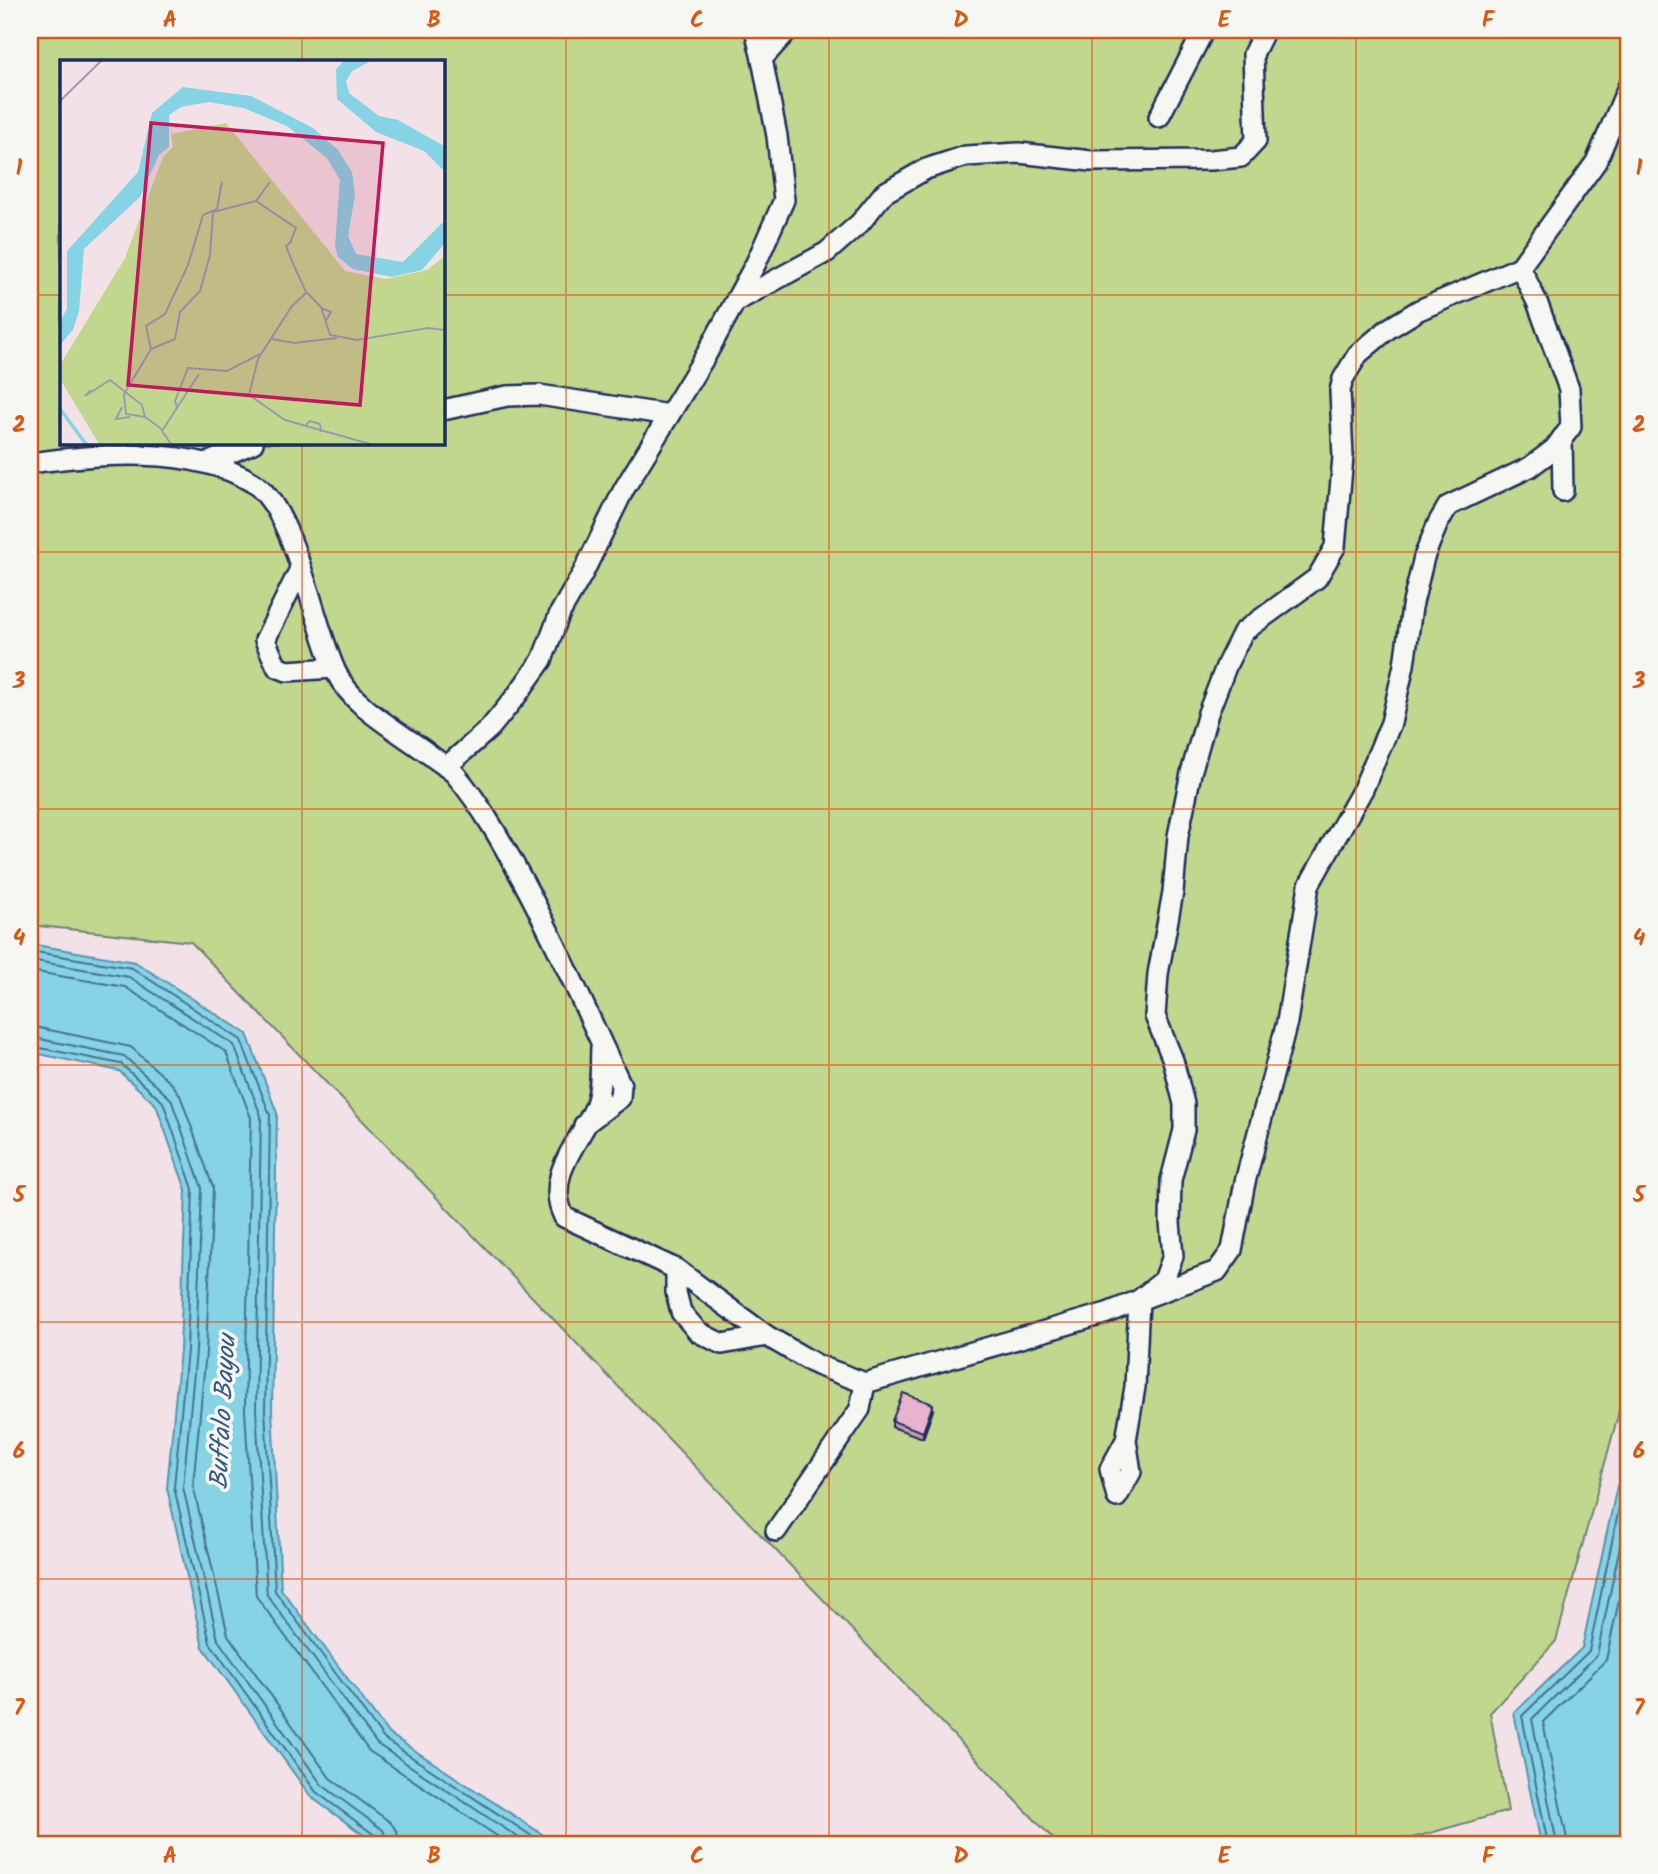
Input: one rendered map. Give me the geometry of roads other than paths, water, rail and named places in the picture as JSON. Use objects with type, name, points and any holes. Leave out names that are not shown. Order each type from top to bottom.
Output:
[{"type":"lane","points":[[446,767],[490,728],[541,660],[560,613],[624,489],[734,303],[756,263],[784,200],[777,136],[755,30]]},
{"type":"lane","points":[[762,59],[789,30]]},
{"type":"lane","points":[[1160,117],[1204,30]]},
{"type":"lane","points":[[734,303],[827,252],[860,223],[884,193],[926,169],[966,156],[1019,153],[1091,161],[1211,160],[1241,157],[1256,141],[1253,54],[1265,30]]},
{"type":"lane","points":[[1126,1440],[1135,1387],[1139,1300],[1164,1280],[1173,1256],[1170,1222],[1171,1180],[1184,1130],[1184,1104],[1173,1060],[1156,1016],[1158,974],[1173,891],[1178,836],[1191,773],[1208,713],[1227,664],[1244,632],[1317,578],[1335,547],[1343,457],[1340,391],[1343,379],[1358,354],[1388,329],[1419,310],[1520,267],[1596,162],[1628,87]]},
{"type":"lane","points":[[30,463],[128,454],[207,463],[253,482],[271,499],[286,526],[334,668],[359,705],[409,738],[453,772],[498,835],[558,947],[601,1043],[596,1105],[567,1158],[557,1184],[557,1203],[564,1217],[676,1269],[767,1336],[817,1365],[865,1383],[1107,1313],[1217,1271],[1232,1250],[1245,1182],[1287,1022],[1309,885],[1363,789],[1391,723],[1404,665],[1412,607],[1424,557],[1438,523],[1448,506],[1530,467],[1554,449],[1571,427],[1569,389],[1537,302],[1520,267]]},
{"type":"lane","points":[[444,410],[507,396],[539,395],[669,415]]},
{"type":"lane","points":[[1562,438],[1563,491]]},
{"type":"lane","points":[[207,463],[251,444]]},
{"type":"lane","points":[[300,569],[265,640],[277,667],[287,671],[334,668]]},
{"type":"lane","points":[[676,1269],[676,1292],[681,1312],[698,1332],[722,1343],[767,1336]]},
{"type":"lane","points":[[776,1531],[860,1409],[865,1383]]},
{"type":"water","name":"Buffalo Bayou","points":[[30,944],[135,962],[247,1034],[277,1113],[272,1409],[281,1589],[388,1733],[557,1844],[376,1844],[311,1797],[203,1647],[167,1488],[180,1350],[186,1190],[156,1105],[119,1071],[30,1052]]},
{"type":"water","points":[[1628,1465],[1628,1844],[1541,1844],[1514,1713],[1582,1648],[1617,1486]]}]
